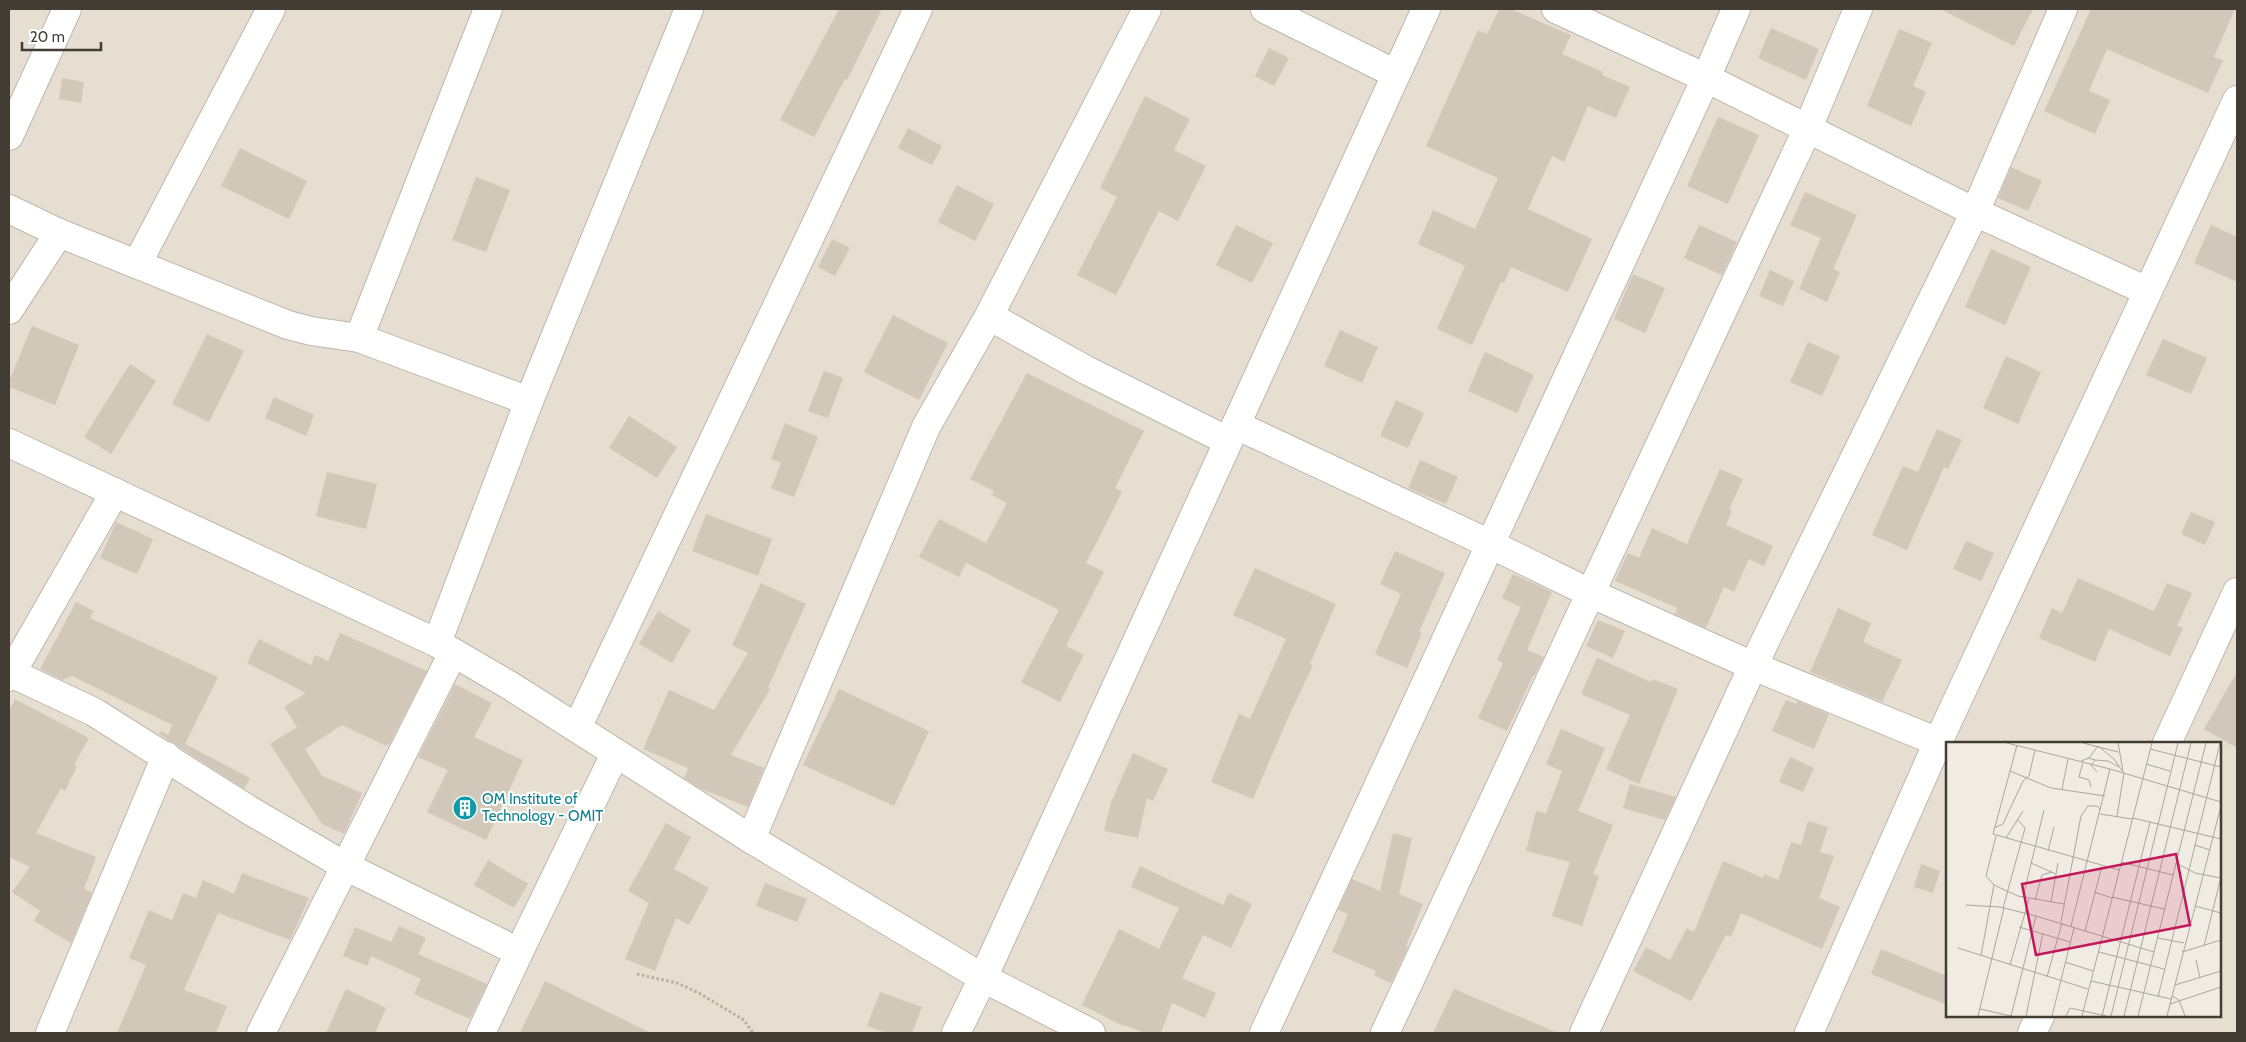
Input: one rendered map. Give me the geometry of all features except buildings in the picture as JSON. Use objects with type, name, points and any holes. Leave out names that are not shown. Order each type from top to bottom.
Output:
[{"type":"street","points":[[9,136],[66,9]]},
{"type":"street","points":[[137,264],[271,9]]},
{"type":"street","points":[[359,338],[488,9]]},
{"type":"street","points":[[262,1033],[345,866],[445,648],[529,401],[689,9]]},
{"type":"street","points":[[577,728],[918,9]]},
{"type":"street","points":[[751,840],[926,427],[989,316],[1147,9]]},
{"type":"street","points":[[1266,9],[1396,74]]},
{"type":"street","points":[[956,1033],[983,978],[1426,9]]},
{"type":"street","points":[[1556,9],[1706,78],[1807,130],[1975,212],[2147,291]]},
{"type":"street","points":[[1264,1033],[1706,78],[1736,9]]},
{"type":"street","points":[[1385,1033],[1807,130],[1858,9]]},
{"type":"street","points":[[1584,1033],[1753,666],[1975,212],[2064,9]]},
{"type":"street","points":[[1809,1033],[1938,742],[2147,291],[2230,137],[2237,100]]},
{"type":"street","points":[[9,209],[58,233],[288,325],[311,331],[359,338],[529,401]]},
{"type":"street","points":[[9,310],[58,233]]},
{"type":"street","points":[[989,316],[1086,370],[1490,544],[1590,593],[1753,666],[1938,742]]},
{"type":"street","points":[[9,443],[445,648],[577,728],[751,840],[983,978],[1091,1033]]},
{"type":"street","points":[[115,492],[9,674],[94,712],[249,810],[345,866],[518,952]]},
{"type":"street","points":[[2167,742],[2237,592]]},
{"type":"street","points":[[482,1033],[518,952],[615,754]]},
{"type":"street","points":[[50,1033],[166,756]]},
{"type":"street","points":[[2032,1033],[2040,1017]]},
{"type":"path","points":[[637,974],[677,983],[697,992],[744,1020],[753,1033]]},
{"type":"shaded area","points":[[9,9],[2237,9],[2237,1033],[9,1033]]},
{"type":"place","name":"OM Institute of Technology - OMIT","points":[[465,808]]}]
